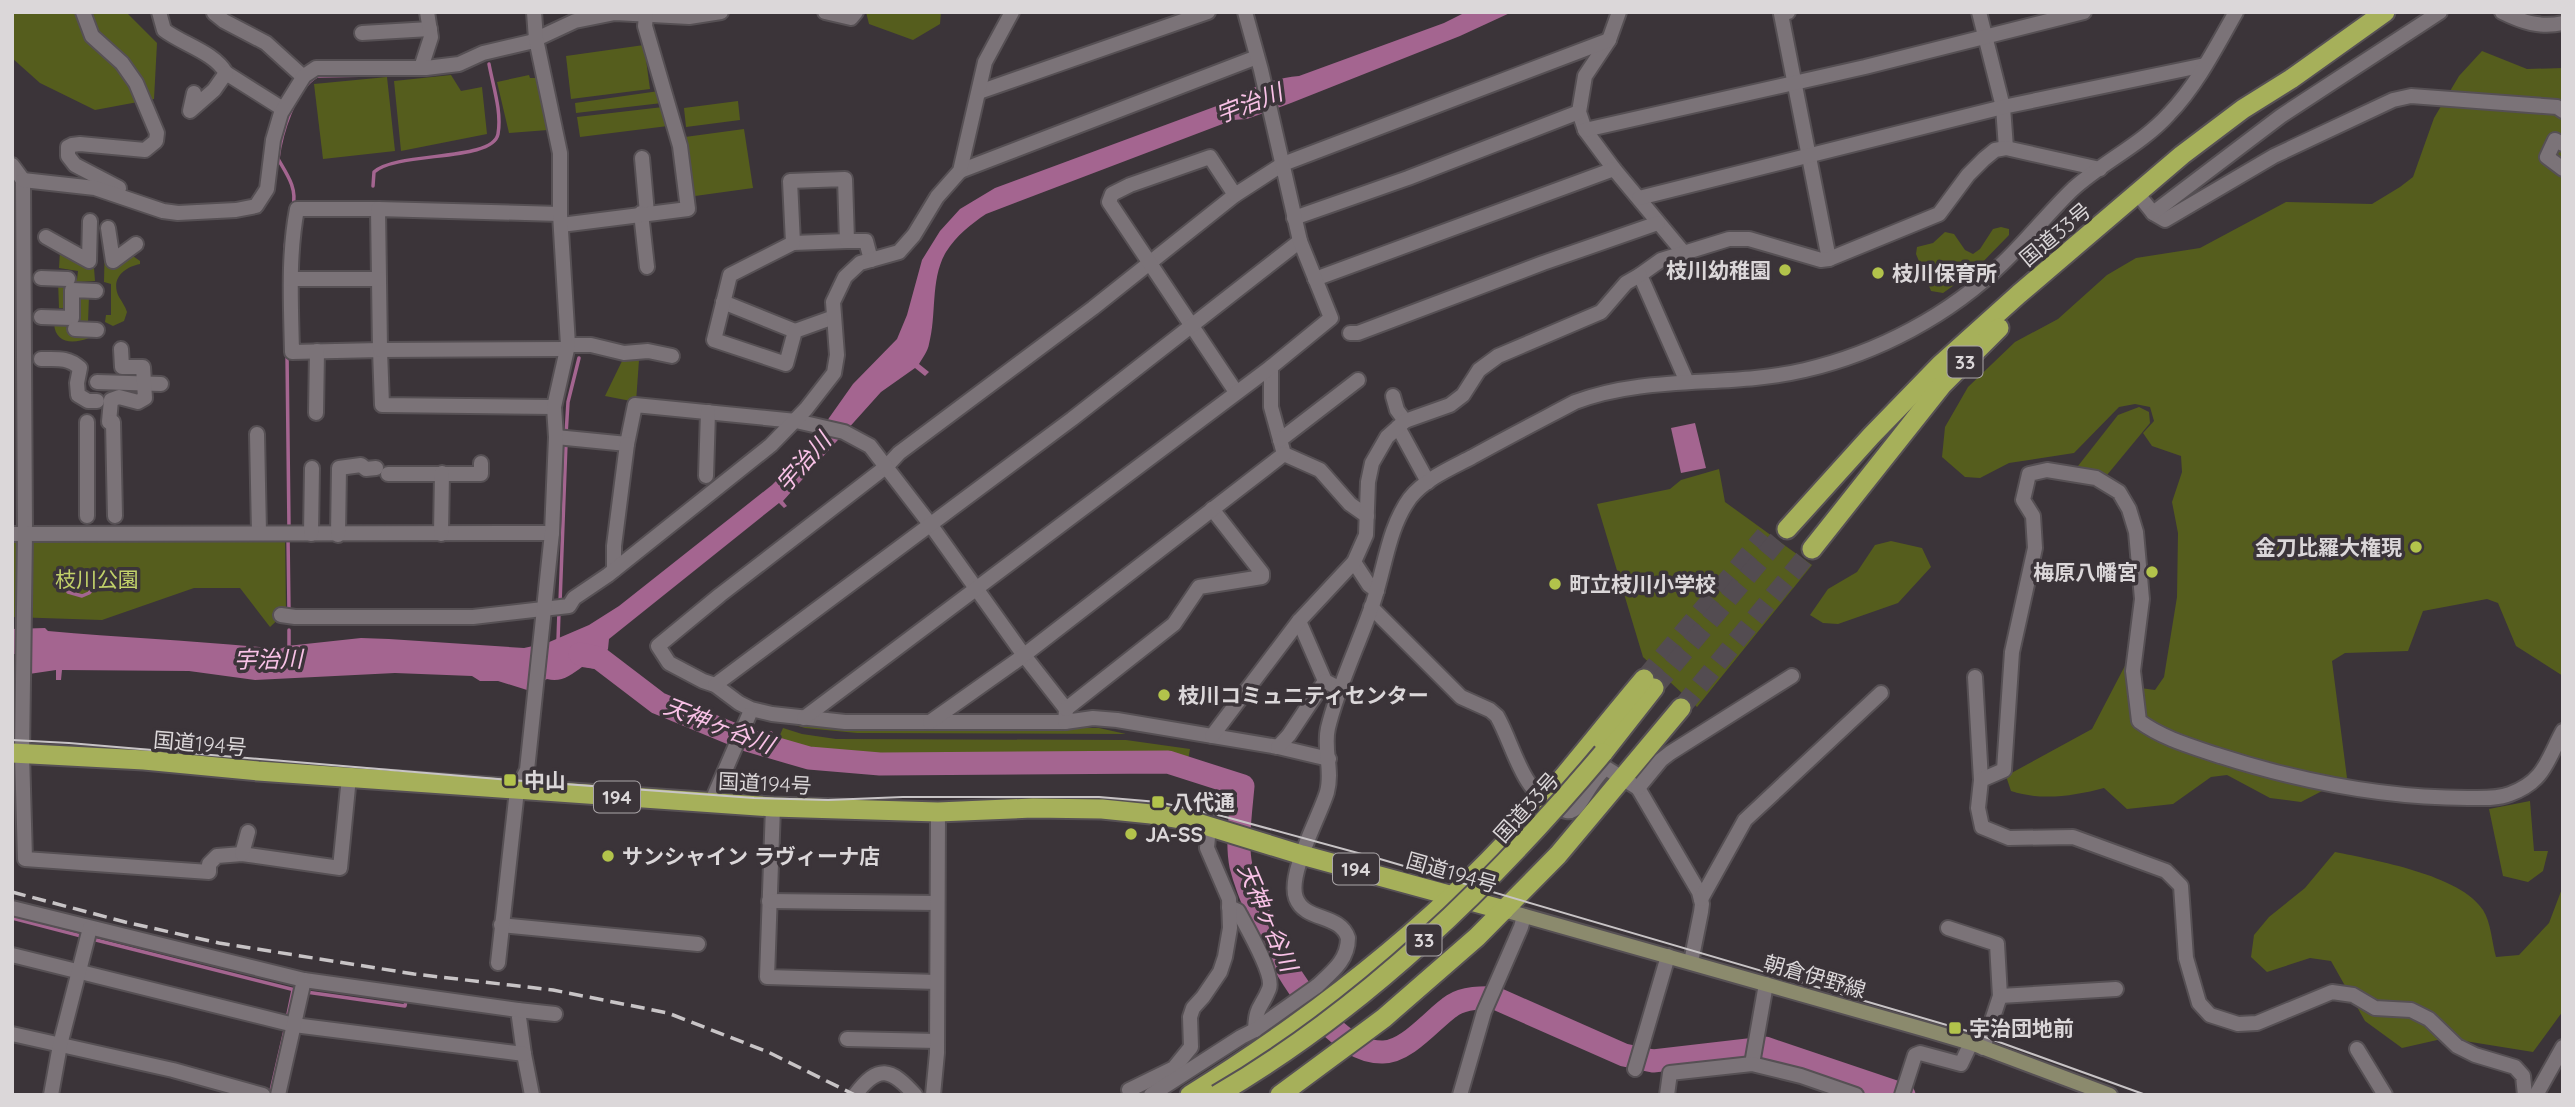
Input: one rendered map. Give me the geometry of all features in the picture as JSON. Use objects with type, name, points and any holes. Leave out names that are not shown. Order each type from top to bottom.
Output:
[{"type":"highway","name":"国道33号","points":[[1782,525],[1867,423],[1940,365],[2137,193],[2243,109],[2291,79],[2385,12]]},
{"type":"highway","name":"33","points":[[1812,549],[1942,385],[2137,193]]},
{"type":"highway","name":"国道33号","points":[[1217,1095],[1272,1060],[1394,968],[1506,864],[1545,823],[1603,753],[1649,683],[1542,800]]},
{"type":"highway","points":[[1280,1095],[1384,1018],[1504,911],[1631,783],[1681,708]]},
{"type":"highway","name":"国道194号","points":[[17,753],[773,807],[938,812],[1033,808],[1102,809],[1152,814],[1215,828],[1504,911]]},
{"type":"highway","name":"33","points":[[1454,895],[1542,800]]},
{"type":"highway","points":[[1190,1095],[1290,1030],[1395,948],[1454,895]]},
{"type":"main road","name":"朝倉伊野線","points":[[1504,911],[1691,962],[1977,1046],[2110,1095]]},
{"type":"street","points":[[83,12],[92,36],[122,63],[136,83],[157,133],[156,141],[145,149],[72,145],[68,147],[68,156],[75,165],[107,183],[149,201],[149,206]]},
{"type":"street","points":[[159,12],[163,30],[208,56],[226,73],[283,108]]},
{"type":"street","points":[[421,68],[429,47],[427,12]]},
{"type":"street","points":[[498,963],[517,790],[527,770],[552,533],[565,438],[554,407],[568,347],[560,153],[536,38],[534,12]]},
{"type":"street","points":[[12,165],[23,180],[95,188],[163,211],[184,213],[256,206],[269,184],[275,128],[283,108],[304,76],[316,68],[421,68],[459,64],[483,52],[536,38],[575,22],[615,13],[689,17],[721,12]]},
{"type":"street","points":[[825,12],[851,18],[856,12]]},
{"type":"street","points":[[960,172],[985,62],[1012,12]]},
{"type":"street","points":[[979,92],[1209,12]]},
{"type":"street","points":[[804,718],[1271,367],[1331,318],[1300,241],[1245,12]]},
{"type":"street","points":[[1619,12],[1609,40],[1585,76],[1579,112],[1586,130],[1614,169],[1683,252]]},
{"type":"street","points":[[1788,12],[1781,14],[1829,259]]},
{"type":"street","points":[[1979,12],[2003,107],[2006,148]]},
{"type":"street","points":[[1586,130],[1796,83],[2084,12]]},
{"type":"street","points":[[1151,1095],[1290,1007],[1338,967],[1346,954],[1348,938],[1340,925],[1311,914],[1296,899],[1294,890],[1302,855],[1326,794],[1329,779],[1327,729],[1377,590],[1398,518],[1411,497],[1428,482],[1575,402],[1619,388],[1780,376],[1860,354],[1900,335],[1958,299],[2002,264],[2073,190],[2168,116],[2189,92],[2236,12]]},
{"type":"street","points":[[2152,213],[2281,116],[2440,12]]},
{"type":"street","points":[[2502,12],[2540,26],[2563,23]]},
{"type":"street","points":[[214,13],[266,43],[304,76]]},
{"type":"street","points":[[646,16],[645,26],[680,146],[688,209],[561,219],[378,209],[297,209],[291,279],[292,352],[591,345],[624,354],[648,351],[672,356]]},
{"type":"street","points":[[362,33],[430,29]]},
{"type":"street","points":[[1329,759],[1138,722],[1066,715],[930,722],[845,722],[750,712],[715,685],[669,663],[658,646],[900,453],[1093,308],[1235,195],[1283,164],[1609,40]]},
{"type":"street","points":[[281,615],[308,618],[473,617],[543,614],[569,606],[574,598],[614,570],[801,422],[834,373],[837,355],[833,302],[845,277],[860,263],[899,252],[914,235],[937,197],[960,172],[1259,64]]},
{"type":"street","points":[[1639,198],[2003,107],[2205,65]]},
{"type":"street","points":[[194,93],[190,111],[214,90],[226,73]]},
{"type":"street","points":[[2137,193],[2152,213],[2165,220],[2274,156],[2393,100],[2411,96],[2557,107],[2563,111]]},
{"type":"street","points":[[1294,218],[1579,112]]},
{"type":"street","points":[[2563,144],[2555,140],[2547,157],[2563,169]]},
{"type":"street","points":[[1212,736],[1299,621],[1354,562],[1367,535],[1368,482],[1372,463],[1387,437],[1402,424],[1450,405],[1463,395],[1479,370],[1497,356],[1601,312],[1626,283],[1661,260],[1683,252],[1729,239],[1749,239],[1821,260],[1829,259],[1939,214],[1976,167],[1995,149],[2006,148],[2100,169]]},
{"type":"street","points":[[1235,195],[1210,157],[1130,185],[1112,194],[1109,202],[1236,392]]},
{"type":"street","points":[[642,158],[647,267]]},
{"type":"street","points":[[1315,279],[1614,169]]},
{"type":"street","points":[[793,243],[790,180],[845,179],[847,241]]},
{"type":"street","points":[[23,180],[17,205],[23,694],[17,753],[25,859],[209,872],[209,864],[217,856],[242,854],[340,868],[349,777]]},
{"type":"street","points":[[378,209],[382,405],[554,407]]},
{"type":"street","points":[[46,237],[89,261],[90,221]]},
{"type":"street","points":[[1350,333],[1358,333],[1531,267],[1658,223]]},
{"type":"street","points":[[108,228],[113,261],[136,244]]},
{"type":"street","points":[[795,331],[786,364],[714,340],[730,275],[793,243],[866,241],[871,260]]},
{"type":"street","points":[[715,685],[1083,411],[1300,241]]},
{"type":"street","points":[[1640,275],[1687,382]]},
{"type":"street","points":[[41,278],[68,279]]},
{"type":"street","points":[[291,279],[379,279]]},
{"type":"street","points":[[41,317],[72,318],[72,290],[96,290]]},
{"type":"street","points":[[723,302],[795,331],[834,317]]},
{"type":"street","points":[[75,329],[97,330]]},
{"type":"street","points":[[115,516],[111,400],[119,397],[134,403],[142,400],[146,393],[143,367],[122,367],[121,349]]},
{"type":"street","points":[[316,413],[317,351]]},
{"type":"street","points":[[41,359],[67,359],[74,362],[80,368],[78,395],[84,400],[97,401]]},
{"type":"street","points":[[1271,367],[1271,407],[1282,447],[1320,471],[1350,504],[1367,516]]},
{"type":"street","points":[[930,722],[1212,509],[1358,380]]},
{"type":"street","points":[[97,382],[161,383]]},
{"type":"street","points":[[1393,396],[1396,410],[1428,482]]},
{"type":"street","points":[[614,570],[614,546],[627,444],[635,405],[801,422],[844,432],[867,443],[887,466],[1066,715]]},
{"type":"street","points":[[706,476],[708,412]]},
{"type":"street","points":[[86,516],[87,422]]},
{"type":"street","points":[[257,434],[259,533]]},
{"type":"street","points":[[565,438],[627,444]]},
{"type":"street","points":[[338,535],[339,468],[361,466],[382,471],[481,474],[481,463]]},
{"type":"street","points":[[310,534],[312,468]]},
{"type":"street","points":[[1981,780],[2004,770],[2012,653],[2035,548],[2033,516],[2023,500],[2029,474],[2047,470],[2096,478],[2119,492],[2129,509],[2136,532],[2143,599],[2133,671],[2139,721],[2147,727],[2175,741],[2268,771],[2379,793],[2430,798],[2500,797],[2530,785],[2550,762],[2563,731]]},
{"type":"street","points":[[441,534],[442,473]]},
{"type":"street","points":[[1066,715],[1174,624],[1199,587],[1262,577],[1262,573],[1212,509]]},
{"type":"street","points":[[19,534],[552,533]]},
{"type":"street","points":[[1354,562],[1369,585],[1377,590]]},
{"type":"street","points":[[1371,607],[1461,697],[1497,716],[1529,785],[1542,800],[1569,812],[1578,806],[1585,791],[1606,768],[1631,783],[1699,891],[1701,912],[1691,962]]},
{"type":"street","points":[[1299,621],[1325,681],[1342,690]]},
{"type":"street","points":[[1631,783],[1670,753],[1792,676]]},
{"type":"street","points":[[1975,677],[1981,780],[1978,808],[1982,827],[2009,838],[2073,837],[2166,871],[2174,877],[2181,887],[2188,969],[2199,1003],[2210,1015],[2238,1024],[2258,1023],[2332,992],[2353,995],[2375,1009],[2411,1010],[2429,1019],[2457,1046],[2475,1055],[2515,1067],[2523,1076],[2525,1095]]},
{"type":"street","points":[[1278,747],[1325,681]]},
{"type":"street","points":[[1701,900],[1745,820],[1881,693]]},
{"type":"street","points":[[711,803],[750,712]]},
{"type":"street","points":[[773,807],[767,977],[937,982]]},
{"type":"street","points":[[933,1095],[937,1041],[938,812]]},
{"type":"street","points":[[1132,1095],[1129,1090],[1174,1068],[1191,1047],[1190,1017],[1193,1008],[1212,985],[1225,957],[1230,928],[1229,899],[1206,848],[1215,828]]},
{"type":"street","points":[[242,854],[248,832]]},
{"type":"street","points":[[769,901],[937,903]]},
{"type":"street","points":[[1229,907],[1238,911],[1268,971],[1271,986],[1256,1011],[1255,1030]]},
{"type":"street","points":[[12,908],[89,934],[303,988],[555,1014]]},
{"type":"street","points":[[1460,1095],[1484,1012],[1524,916]]},
{"type":"street","points":[[501,925],[698,944]]},
{"type":"street","points":[[1904,1089],[1915,1055],[1920,1053],[1961,1064],[1964,1062],[1977,1046],[2000,996],[1997,944],[1948,928]]},
{"type":"street","points":[[51,1095],[60,1045],[89,934]]},
{"type":"street","points":[[12,955],[295,1025],[524,1055]]},
{"type":"street","points":[[1635,1067],[1668,956]]},
{"type":"street","points":[[1752,1061],[1766,984]]},
{"type":"street","points":[[278,1095],[303,988]]},
{"type":"street","points":[[2000,996],[2116,989]]},
{"type":"street","points":[[518,1010],[532,1095]]},
{"type":"street","points":[[12,1034],[173,1070],[263,1095]]},
{"type":"street","points":[[847,1039],[937,1041]]},
{"type":"street","points":[[1192,1042],[1205,1047],[1212,1056]]},
{"type":"street","points":[[2536,1095],[2563,1048]]},
{"type":"street","points":[[2357,1049],[2385,1095]]},
{"type":"street","points":[[1667,1095],[1670,1073],[1752,1061],[1856,1095]]},
{"type":"street","points":[[855,1095],[867,1078],[874,1074],[900,1078],[915,1095]]},
{"type":"green space","points":[[12,12],[126,12],[157,43],[154,99],[95,110],[40,83],[12,58]]},
{"type":"green space","points":[[866,12],[941,12],[940,24],[913,40],[869,24]]},
{"type":"green space","points":[[644,45],[650,89],[571,99],[566,56]]},
{"type":"green space","points":[[2482,51],[2527,69],[2563,68],[2563,676],[2516,646],[2498,603],[2487,599],[2423,611],[2408,651],[2345,653],[2332,661],[2347,778],[2301,802],[2270,798],[2227,775],[2211,777],[2173,804],[2127,809],[2104,788],[2058,796],[2034,796],[2011,791],[2006,776],[2092,729],[2129,658],[2140,688],[2155,690],[2164,677],[2177,597],[2178,533],[2172,502],[2182,472],[2181,456],[2152,446],[2143,433],[2154,421],[2150,407],[2135,404],[2119,407],[2074,453],[2009,463],[1980,478],[1965,477],[1942,457],[1945,427],[1968,387],[2015,342],[2058,319],[2107,275],[2136,258],[2200,248],[2286,202],[2372,204],[2400,187],[2413,177],[2434,118],[2459,76]]},
{"type":"green space","points":[[451,75],[461,91],[482,87],[487,134],[401,151],[394,81]]},
{"type":"green space","points":[[529,75],[530,78],[536,78],[548,130],[509,133],[497,82]]},
{"type":"green space","points":[[387,77],[395,151],[323,159],[314,84]]},
{"type":"green space","points":[[659,91],[662,103],[576,113],[575,103]]},
{"type":"green space","points":[[738,101],[740,120],[686,127],[684,108]]},
{"type":"green space","points":[[663,107],[668,126],[580,137],[577,117]]},
{"type":"green space","points":[[744,129],[753,188],[695,196],[685,137]]},
{"type":"green space","points":[[1993,229],[2009,229],[2009,235],[1974,271],[1943,293],[1931,291],[1916,254],[1917,247],[1933,243],[1945,232],[1954,234],[1965,250],[1973,254],[1980,249]]},
{"type":"green space","points":[[105,240],[109,266],[130,254],[140,261],[140,264],[124,271],[117,279],[117,291],[127,312],[124,321],[113,326],[105,322],[106,315],[111,315],[111,284],[104,282]]},
{"type":"green space","points":[[60,251],[94,268],[95,281],[74,282],[73,309],[59,308],[58,280],[77,280],[78,271],[59,268]]},
{"type":"green space","points":[[77,295],[89,296],[86,324],[89,338],[66,341],[58,335],[54,323]]},
{"type":"green space","points":[[623,359],[639,360],[636,402],[605,396]]},
{"type":"green space","points":[[2139,407],[2149,412],[2150,423],[2107,475],[2078,466],[2118,415]]},
{"type":"green space","points":[[1719,469],[1725,502],[1812,565],[1697,707],[1643,657],[1597,504],[1670,489],[1681,480]]},
{"type":"green space","name":"枝川公園","points":[[285,538],[286,612],[270,627],[240,588],[194,588],[102,620],[12,617],[12,539]]},
{"type":"green space","points":[[1891,541],[1922,548],[1931,567],[1898,603],[1838,624],[1823,623],[1810,615],[1828,589],[1857,572],[1875,545]]},
{"type":"green space","points":[[784,722],[885,728],[1099,728],[1126,734],[857,733],[805,728]]},
{"type":"green space","points":[[783,728],[836,739],[1126,740],[1190,749],[1188,760],[1081,754],[843,753],[810,750],[777,742]]},
{"type":"green space","points":[[2530,801],[2534,851],[2548,851],[2543,871],[2528,882],[2503,876],[2489,809]]},
{"type":"green space","points":[[2335,852],[2415,871],[2456,887],[2472,898],[2486,915],[2496,957],[2519,955],[2549,923],[2563,886],[2563,1011],[2533,1052],[2446,1038],[2402,1048],[2365,1021],[2331,961],[2310,958],[2267,972],[2251,957],[2254,935],[2269,917],[2305,888]]},
{"type":"water","name":"宇治川","points":[[1466,12],[1512,12],[1460,36],[1291,103],[1247,119],[1233,120],[986,214],[975,222],[954,241],[941,263],[928,347],[919,364],[929,372],[925,376],[915,368],[881,392],[783,501],[787,506],[784,508],[779,503],[609,639],[608,649],[595,669],[582,667],[566,678],[547,679],[527,690],[498,681],[480,681],[472,676],[395,673],[255,680],[189,671],[62,670],[61,680],[56,680],[56,670],[29,674],[17,654],[12,654],[12,629],[45,628],[48,631],[280,649],[361,638],[524,648],[547,643],[589,625],[619,606],[772,485],[816,441],[853,384],[897,339],[907,315],[922,260],[940,231],[960,209],[995,188],[1222,104],[1259,86],[1299,76],[1444,23]]},
{"type":"water","points":[[1695,423],[1706,468],[1681,473],[1671,428]]},
{"type":"waterway","points":[[373,186],[374,172],[386,165],[463,153],[492,143],[498,134],[499,117],[489,64]]},
{"type":"waterway","points":[[293,207],[293,188],[278,159],[282,137],[295,102],[317,76],[373,75]]},
{"type":"waterway","points":[[285,248],[288,225]]},
{"type":"waterway","points":[[287,354],[289,528]]},
{"type":"waterway","points":[[566,435],[568,402],[579,358]]},
{"type":"waterway","points":[[560,603],[566,443]]},
{"type":"waterway","points":[[288,536],[289,612]]},
{"type":"waterway","points":[[65,580],[68,592],[82,596],[89,593],[107,572],[128,570]]},
{"type":"waterway","points":[[558,641],[559,611]]},
{"type":"waterway","points":[[289,630],[289,649]]},
{"type":"waterway","name":"天神ヶ谷川","points":[[580,654],[599,658],[658,703],[747,740],[809,758],[880,764],[1168,762],[1243,786],[1239,826],[1241,866],[1260,917],[1293,979],[1314,1008],[1336,1031],[1359,1047],[1383,1052],[1392,1050],[1411,1040],[1457,1003],[1474,998],[1495,998],[1624,1055],[1653,1061],[1765,1048],[1904,1095]]},
{"type":"waterway","points":[[767,746],[771,733]]},
{"type":"waterway","points":[[12,918],[85,937]]},
{"type":"waterway","points":[[92,939],[299,991]]},
{"type":"waterway","points":[[287,1019],[293,990]]},
{"type":"waterway","points":[[306,992],[405,1006],[406,1001]]},
{"type":"waterway","points":[[270,1095],[286,1026]]},
{"type":"tunnel","points":[[1654,688],[1787,529]]},
{"type":"tunnel","points":[[1644,679],[1765,535]]},
{"type":"tunnel","points":[[1681,708],[1812,549]]},
{"type":"tram line","points":[[12,740],[754,798],[828,800],[903,797],[1099,797],[1158,802],[1222,816],[1380,859],[1974,1033],[2146,1095]]},
{"type":"railway","points":[[12,892],[219,943],[414,974],[553,990],[668,1013],[768,1052],[855,1095]]},
{"type":"place","name":"枝川幼稚園","points":[[1785,270]]},
{"type":"place","name":"枝川保育所","points":[[1878,273]]},
{"type":"place","name":"金刀比羅大権現","points":[[2416,547]]},
{"type":"place","name":"梅原八幡宮","points":[[2152,572]]},
{"type":"place","name":"町立枝川小学校","points":[[1555,584]]},
{"type":"place","name":"枝川コミュニティセンター","points":[[1164,695]]},
{"type":"place","name":"中山","points":[[510,780]]},
{"type":"place","name":"八代通","points":[[1158,802]]},
{"type":"place","name":"JA-SS","points":[[1131,834]]},
{"type":"place","name":"サンシャイン ラヴィーナ店","points":[[608,856]]},
{"type":"place","name":"宇治団地前","points":[[1955,1028]]}]
